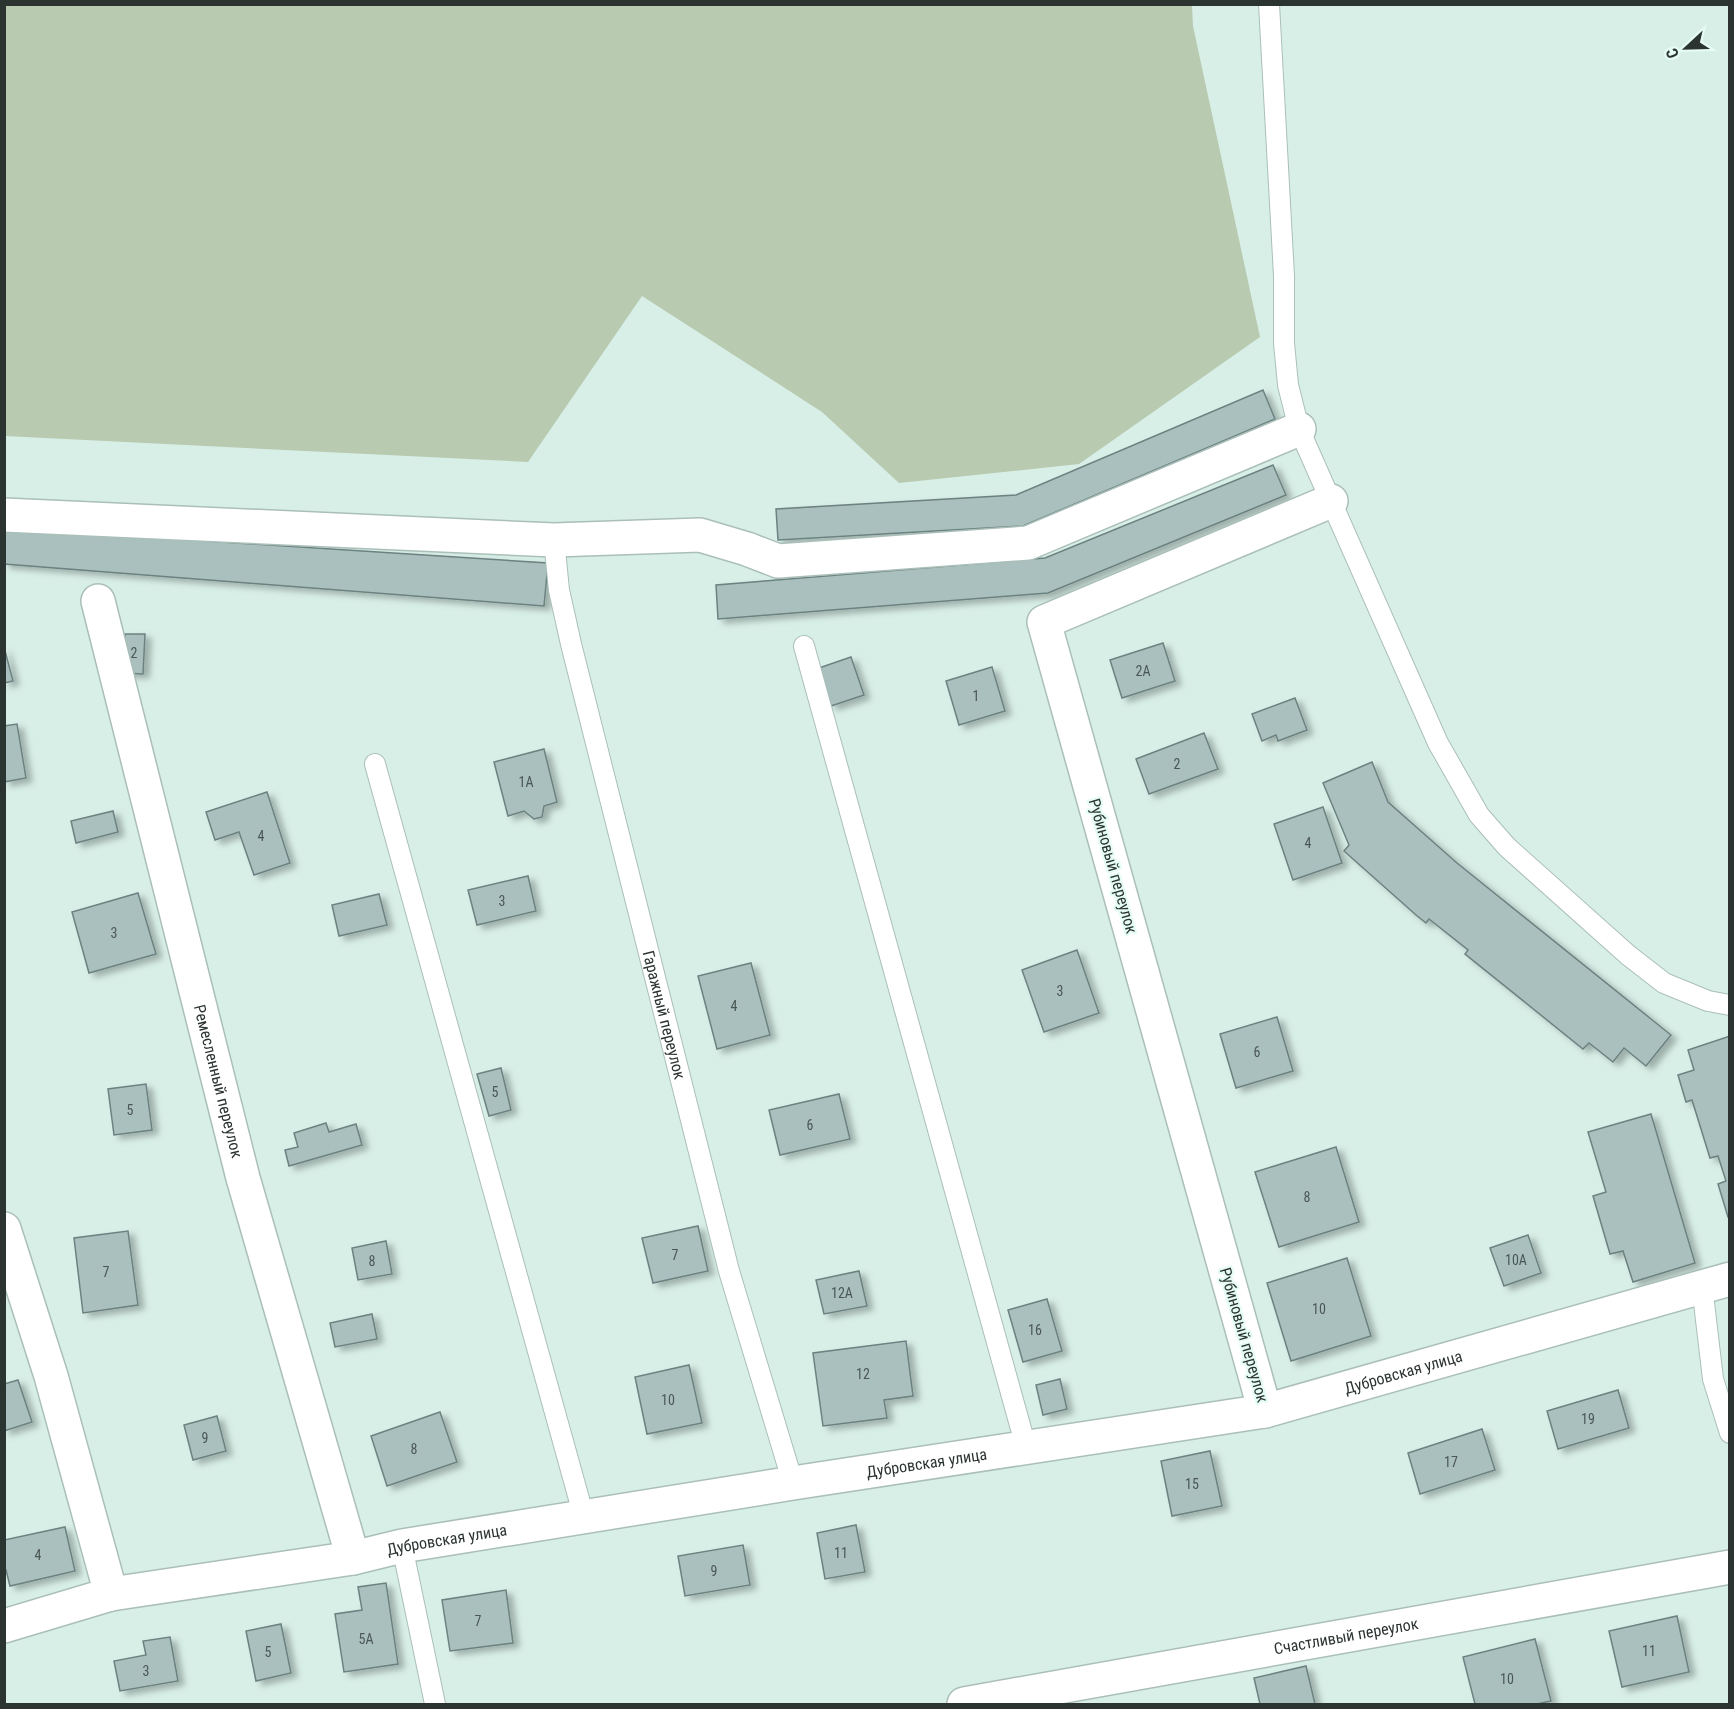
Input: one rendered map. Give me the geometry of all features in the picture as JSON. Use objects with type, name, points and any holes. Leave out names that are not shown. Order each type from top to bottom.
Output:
[{"type":"street","points":[[4,515],[554,540],[700,535],[778,561],[1028,543],[1299,429]]},
{"type":"street","name":"Рубиновый переулок","points":[[1265,1411],[1044,622],[1332,501]]},
{"type":"street","name":"Ремесленный переулок","points":[[98,601],[243,1178],[353,1558]]},
{"type":"street","points":[[4,1229],[51,1376],[111,1594]]},
{"type":"street","name":"Дубровская улица","points":[[4,1626],[111,1594],[353,1558],[402,1546],[793,1483],[1265,1411],[1716,1282]]},
{"type":"street","name":"Счастливый переулок","points":[[964,1704],[1730,1567]]},
{"type":"lane","points":[[1269,4],[1284,276],[1284,343],[1288,386],[1299,429],[1438,743],[1479,815],[1507,847],[1628,955],[1664,983],[1708,1001],[1730,1005]]},
{"type":"lane","name":"Гаражный переулок","points":[[554,540],[559,590],[571,644],[729,1271],[793,1483]]},
{"type":"lane","points":[[804,646],[1026,1448]]},
{"type":"lane","points":[[375,765],[584,1517]]},
{"type":"lane","points":[[1716,1282],[1713,1379],[1730,1433]]},
{"type":"lane","points":[[402,1546],[435,1704]]},
{"type":"green space","points":[[4,5],[1192,5],[1193,26],[1260,337],[1079,464],[899,483],[822,412],[642,296],[528,462],[5,436]]},
{"type":"building","points":[[1263,390],[1275,419],[1023,526],[778,540],[776,509],[1016,495]]},
{"type":"building","points":[[1273,465],[1286,495],[1048,593],[718,619],[716,585],[1045,558]]},
{"type":"building","points":[[4,528],[548,563],[544,606],[4,564]]},
{"type":"building","points":[[125,634],[145,634],[143,674],[123,673]]},
{"type":"building","points":[[1163,643],[1175,681],[1122,698],[1110,660]]},
{"type":"building","points":[[4,647],[13,681],[4,683]]},
{"type":"building","points":[[851,657],[864,695],[831,706],[819,668]]},
{"type":"building","points":[[992,667],[1005,711],[959,725],[946,681]]},
{"type":"building","points":[[1295,698],[1307,730],[1278,741],[1276,735],[1262,741],[1252,714]]},
{"type":"building","points":[[17,724],[26,778],[4,782],[4,726]]},
{"type":"building","points":[[1204,733],[1218,769],[1149,794],[1136,759]]},
{"type":"building","points":[[544,749],[557,802],[544,806],[542,817],[534,819],[524,811],[508,816],[494,762]]},
{"type":"building","points":[[1372,762],[1388,802],[1457,863],[1671,1035],[1646,1066],[1624,1048],[1613,1062],[1589,1043],[1583,1049],[1465,954],[1468,950],[1429,919],[1426,923],[1416,915],[1344,851],[1349,845],[1323,783]]},
{"type":"building","points":[[267,792],[290,863],[254,875],[239,832],[215,840],[206,812]]},
{"type":"building","points":[[1323,807],[1342,863],[1293,880],[1274,824]]},
{"type":"building","points":[[113,811],[118,832],[76,843],[71,821]]},
{"type":"building","points":[[528,876],[536,911],[477,925],[468,890]]},
{"type":"building","points":[[138,893],[156,954],[89,973],[72,912]]},
{"type":"building","points":[[379,894],[387,925],[339,936],[332,905]]},
{"type":"building","points":[[1077,950],[1099,1013],[1044,1032],[1022,970]]},
{"type":"building","points":[[751,963],[770,1035],[717,1049],[698,976]]},
{"type":"building","points":[[1277,1017],[1293,1071],[1236,1088],[1220,1034]]},
{"type":"building","points":[[1730,1036],[1730,1216],[1728,1217],[1718,1184],[1726,1181],[1718,1156],[1710,1158],[1692,1100],[1686,1102],[1678,1075],[1694,1070],[1688,1050]]},
{"type":"building","points":[[501,1068],[511,1110],[489,1116],[477,1074]]},
{"type":"building","points":[[146,1084],[152,1130],[114,1135],[108,1089]]},
{"type":"building","points":[[839,1094],[850,1139],[780,1155],[769,1110]]},
{"type":"building","points":[[1651,1114],[1695,1263],[1633,1282],[1623,1251],[1610,1254],[1593,1196],[1606,1192],[1588,1132]]},
{"type":"building","points":[[326,1123],[329,1132],[356,1124],[362,1145],[289,1166],[285,1150],[298,1147],[294,1133]]},
{"type":"building","points":[[1336,1147],[1359,1222],[1279,1247],[1255,1172]]},
{"type":"building","points":[[698,1226],[708,1271],[653,1283],[642,1238]]},
{"type":"building","points":[[128,1231],[138,1305],[83,1313],[74,1238]]},
{"type":"building","points":[[1528,1235],[1541,1273],[1504,1286],[1490,1248]]},
{"type":"building","points":[[386,1241],[392,1274],[358,1280],[352,1248]]},
{"type":"building","points":[[1347,1258],[1371,1336],[1291,1361],[1267,1283]]},
{"type":"building","points":[[859,1271],[867,1306],[824,1314],[816,1280]]},
{"type":"building","points":[[1047,1299],[1062,1351],[1023,1362],[1008,1310]]},
{"type":"building","points":[[372,1314],[377,1339],[335,1347],[330,1323]]},
{"type":"building","points":[[906,1341],[913,1396],[884,1400],[887,1418],[823,1426],[813,1353]]},
{"type":"building","points":[[689,1365],[702,1423],[647,1434],[635,1377]]},
{"type":"building","points":[[1060,1379],[1067,1409],[1043,1415],[1036,1385]]},
{"type":"building","points":[[18,1380],[32,1422],[4,1431],[4,1384]]},
{"type":"building","points":[[1618,1390],[1629,1428],[1558,1449],[1547,1411]]},
{"type":"building","points":[[440,1412],[457,1462],[387,1486],[371,1436]]},
{"type":"building","points":[[217,1416],[226,1451],[193,1460],[184,1425]]},
{"type":"building","points":[[1482,1429],[1495,1470],[1420,1494],[1408,1453]]},
{"type":"building","points":[[1210,1451],[1222,1506],[1172,1516],[1161,1461]]},
{"type":"building","points":[[856,1525],[865,1572],[825,1579],[817,1533]]},
{"type":"building","points":[[65,1527],[75,1571],[10,1586],[6,1570],[4,1571],[4,1540]]},
{"type":"building","points":[[743,1545],[750,1585],[685,1596],[678,1556]]},
{"type":"building","points":[[386,1583],[398,1664],[344,1672],[335,1614],[362,1610],[358,1587]]},
{"type":"building","points":[[506,1590],[513,1643],[450,1651],[442,1600]]},
{"type":"building","points":[[1677,1616],[1689,1672],[1622,1687],[1609,1631]]},
{"type":"building","points":[[281,1624],[291,1673],[256,1681],[246,1631]]},
{"type":"building","points":[[170,1637],[178,1681],[120,1691],[114,1661],[146,1655],[143,1641]]},
{"type":"building","points":[[1535,1639],[1551,1701],[1537,1704],[1475,1704],[1463,1657]]},
{"type":"building","points":[[1306,1666],[1315,1704],[1260,1704],[1254,1678]]}]
